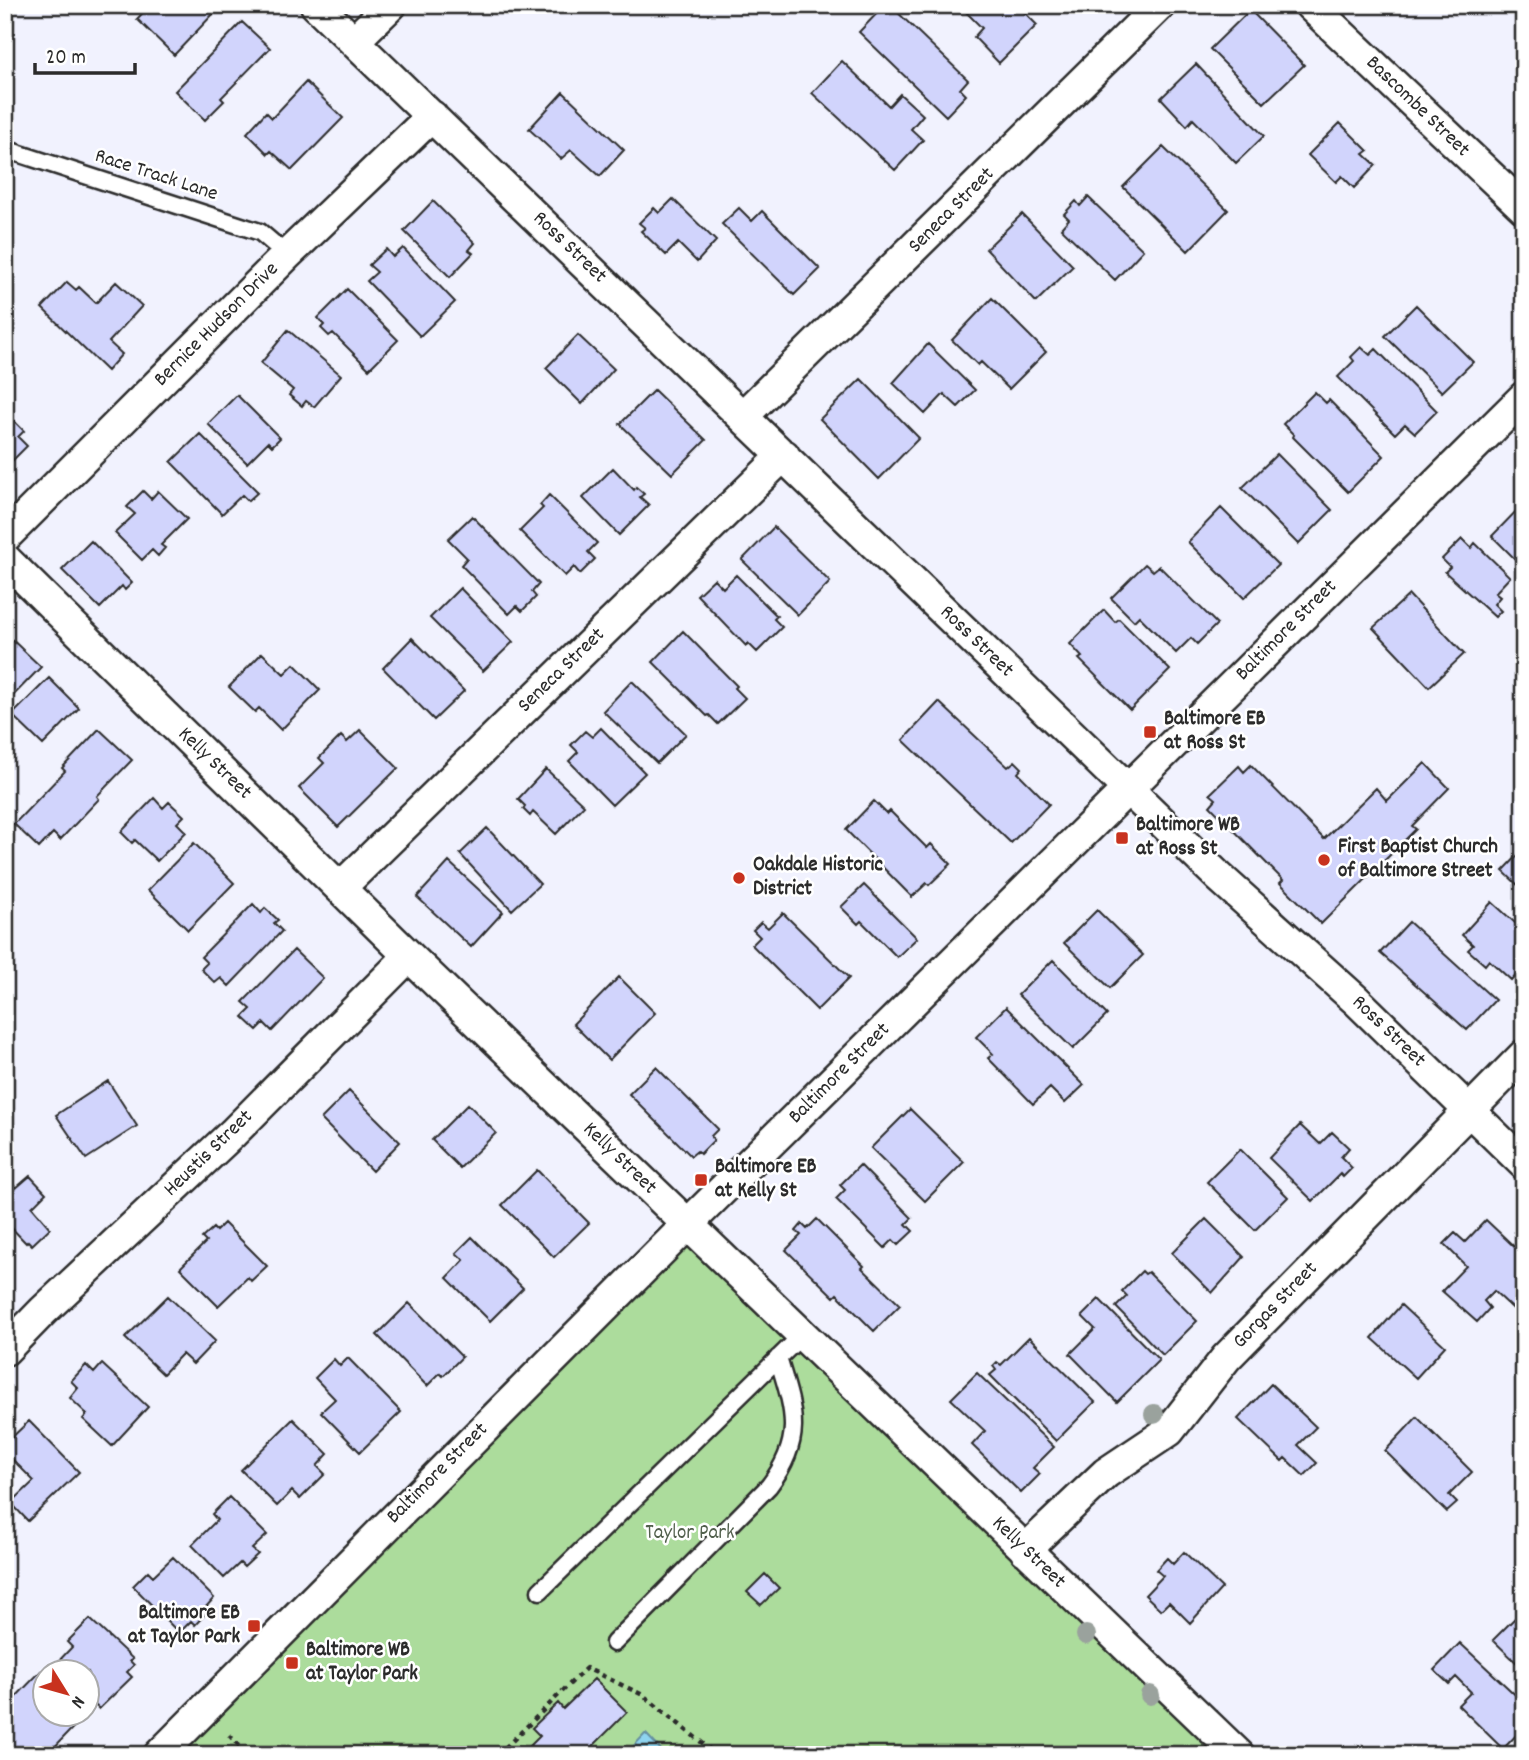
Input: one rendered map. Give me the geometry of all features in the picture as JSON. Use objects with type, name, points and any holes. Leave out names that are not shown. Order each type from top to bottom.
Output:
[{"type":"street","points":[[316,5],[354,41],[391,5]]},
{"type":"street","name":"Seneca Street","points":[[743,416],[1160,5]]},
{"type":"street","name":"Bascombe Street","points":[[1310,5],[1524,208]]},
{"type":"street","name":"Ross Street","points":[[354,41],[1218,876],[1357,1001],[1524,1164]]},
{"type":"street","name":"Bernice Hudson Drive","points":[[5,537],[287,255],[432,116]]},
{"type":"street","name":"Baltimore Street","points":[[159,1755],[687,1225],[1524,397]]},
{"type":"street","name":"Seneca Street","points":[[340,888],[784,455]]},
{"type":"street","name":"Kelly Street","points":[[5,559],[801,1336],[1239,1755]]},
{"type":"street","name":"Heustis Street","points":[[5,1350],[233,1133],[409,956]]},
{"type":"street","name":"Gorgas Street","points":[[1025,1550],[1106,1473],[1169,1432],[1226,1358],[1524,1055]]},
{"type":"lane","name":"Race Track Lane","points":[[5,149],[260,232],[287,255]]},
{"type":"lane","points":[[540,1591],[801,1336]]},
{"type":"lane","points":[[614,1643],[769,1486],[784,1466],[791,1449],[794,1428],[792,1405],[778,1358]]},
{"type":"path","points":[[498,1755],[586,1668],[643,1695],[717,1755]]},
{"type":"path","points":[[229,1735],[248,1755]]},
{"type":"green space","name":"Taylor Park","points":[[687,1225],[1239,1755],[161,1755]]},
{"type":"water","points":[[645,1734],[666,1755],[625,1755]]},
{"type":"building","points":[[150,5],[210,5],[216,11],[174,55],[137,19]]},
{"type":"building","points":[[885,5],[890,5],[968,80],[960,89],[966,95],[946,116],[859,32]]},
{"type":"building","points":[[959,5],[1017,5],[1037,25],[999,63],[974,37],[982,28]]},
{"type":"building","points":[[1250,10],[1304,65],[1264,103],[1210,49]]},
{"type":"building","points":[[242,22],[270,48],[221,98],[224,101],[205,120],[175,91]]},
{"type":"building","points":[[842,61],[889,106],[900,94],[923,115],[911,129],[923,140],[895,170],[812,93]]},
{"type":"building","points":[[1196,64],[1264,136],[1236,163],[1193,119],[1187,126],[1161,98]]},
{"type":"building","points":[[306,82],[343,118],[292,170],[271,151],[268,154],[247,133],[266,112],[272,118]]},
{"type":"building","points":[[563,92],[624,150],[600,176],[571,150],[561,159],[529,129]]},
{"type":"building","points":[[1340,123],[1368,151],[1364,154],[1376,165],[1354,188],[1342,176],[1336,182],[1308,155]]},
{"type":"building","points":[[1163,147],[1228,210],[1188,251],[1123,187]]},
{"type":"building","points":[[1088,197],[1143,250],[1115,280],[1061,228],[1069,219],[1064,214],[1076,201],[1080,206]]},
{"type":"building","points":[[673,199],[716,241],[697,262],[678,243],[666,255],[641,231],[645,228],[639,223],[654,208],[659,213]]},
{"type":"building","points":[[433,201],[475,243],[469,250],[473,253],[450,277],[404,231]]},
{"type":"building","points":[[739,208],[752,221],[762,211],[820,269],[794,295],[722,224]]},
{"type":"building","points":[[1022,214],[1073,266],[1036,302],[986,249]]},
{"type":"building","points":[[403,248],[455,302],[420,336],[367,281],[377,272],[369,265],[386,249],[393,257]]},
{"type":"building","points":[[67,282],[76,290],[79,287],[96,303],[116,282],[142,306],[109,342],[122,354],[107,371],[42,308]]},
{"type":"building","points":[[347,289],[398,340],[369,369],[333,333],[329,336],[321,328],[324,325],[318,318]]},
{"type":"building","points":[[992,298],[1046,352],[1009,389],[981,362],[978,365],[952,340]]},
{"type":"building","points":[[1416,305],[1473,362],[1442,392],[1385,336]]},
{"type":"building","points":[[288,330],[341,375],[314,407],[306,401],[302,406],[289,395],[293,390],[261,363]]},
{"type":"building","points":[[578,335],[614,369],[582,404],[546,368]]},
{"type":"building","points":[[928,344],[975,390],[958,407],[944,394],[925,414],[893,383]]},
{"type":"building","points":[[1361,347],[1370,355],[1376,349],[1437,411],[1415,433],[1405,424],[1395,434],[1338,377],[1354,361],[1351,357]]},
{"type":"building","points":[[861,379],[919,438],[879,479],[820,419]]},
{"type":"building","points":[[654,390],[706,440],[672,474],[620,424]]},
{"type":"building","points":[[1315,392],[1326,403],[1329,400],[1384,456],[1348,492],[1283,424]]},
{"type":"building","points":[[237,395],[280,438],[272,446],[268,442],[247,463],[208,424]]},
{"type":"building","points":[[5,412],[24,431],[18,437],[27,446],[5,468]]},
{"type":"building","points":[[200,434],[258,492],[248,501],[242,495],[222,514],[171,462]]},
{"type":"building","points":[[1277,454],[1332,510],[1298,544],[1242,488]]},
{"type":"building","points":[[613,468],[634,490],[636,487],[644,494],[640,497],[649,505],[619,535],[583,498]]},
{"type":"building","points":[[143,491],[151,499],[158,491],[187,519],[161,545],[165,548],[158,556],[152,550],[142,560],[115,533],[135,514],[127,507]]},
{"type":"building","points":[[549,495],[597,543],[588,552],[595,559],[580,574],[574,567],[565,576],[520,531],[543,508],[540,505]]},
{"type":"building","points":[[1524,503],[1524,568],[1492,536]]},
{"type":"building","points":[[1221,508],[1278,565],[1244,598],[1188,542]]},
{"type":"building","points":[[472,516],[539,584],[532,592],[536,597],[522,611],[517,606],[509,614],[461,565],[467,558],[448,539]]},
{"type":"building","points":[[774,527],[830,582],[798,615],[742,560]]},
{"type":"building","points":[[1462,539],[1471,548],[1475,543],[1510,577],[1495,593],[1500,597],[1494,604],[1501,611],[1495,617],[1445,572],[1450,567],[1442,559]]},
{"type":"building","points":[[91,541],[132,583],[125,590],[122,586],[100,608],[62,570]]},
{"type":"building","points":[[1145,564],[1153,571],[1159,566],[1217,624],[1197,644],[1191,638],[1176,653],[1139,616],[1134,621],[1111,598]]},
{"type":"building","points":[[736,575],[777,616],[774,619],[782,627],[757,652],[748,643],[746,646],[697,595],[714,579],[723,588]]},
{"type":"building","points":[[460,588],[513,642],[483,671],[430,618]]},
{"type":"building","points":[[1409,595],[1464,654],[1429,687],[1373,628]]},
{"type":"building","points":[[1104,610],[1115,622],[1119,619],[1170,670],[1130,710],[1079,659],[1082,657],[1070,644]]},
{"type":"building","points":[[683,631],[737,686],[735,688],[745,698],[718,724],[653,662]]},
{"type":"building","points":[[5,633],[41,667],[5,704]]},
{"type":"building","points":[[412,638],[464,691],[434,720],[383,668]]},
{"type":"building","points":[[262,653],[284,674],[294,664],[320,690],[281,730],[259,708],[255,712],[229,687]]},
{"type":"building","points":[[49,678],[79,708],[43,745],[12,715]]},
{"type":"building","points":[[632,681],[686,734],[657,763],[603,711]]},
{"type":"building","points":[[939,702],[1008,767],[1015,761],[1022,768],[1018,773],[1049,804],[1011,843],[903,740]]},
{"type":"building","points":[[601,728],[645,773],[612,805],[569,761],[578,752],[571,745],[585,731],[592,737]]},
{"type":"building","points":[[99,729],[132,760],[60,840],[53,833],[39,848],[14,824],[65,771],[62,768]]},
{"type":"building","points":[[360,730],[398,768],[338,827],[299,788],[324,763],[319,758],[341,736],[347,742]]},
{"type":"building","name":"First Baptist Church of Baltimore Street","points":[[1425,763],[1449,788],[1412,826],[1416,829],[1321,924],[1280,883],[1283,880],[1210,806],[1216,799],[1210,794],[1239,766],[1244,772],[1251,765],[1324,839],[1376,788],[1387,801]]},
{"type":"building","points":[[546,769],[584,805],[556,834],[533,812],[530,816],[518,799]]},
{"type":"building","points":[[154,798],[163,808],[169,802],[184,816],[177,823],[186,832],[157,861],[135,840],[132,843],[121,832]]},
{"type":"building","points":[[874,801],[887,814],[890,811],[927,848],[931,844],[951,864],[912,897],[846,830]]},
{"type":"building","points":[[487,828],[540,884],[512,910],[460,854]]},
{"type":"building","points":[[194,843],[234,883],[188,930],[148,890]]},
{"type":"building","points":[[1524,849],[1524,891],[1503,871]]},
{"type":"building","points":[[449,862],[503,912],[471,947],[417,897]]},
{"type":"building","points":[[864,885],[917,938],[897,957],[861,921],[858,924],[841,907]]},
{"type":"building","points":[[1492,902],[1524,931],[1524,966],[1511,980],[1489,960],[1485,965],[1468,950],[1473,945],[1462,935]]},
{"type":"building","points":[[253,904],[261,913],[265,908],[278,920],[274,923],[282,931],[229,986],[221,978],[215,983],[201,969],[207,963],[201,957]]},
{"type":"building","points":[[1097,910],[1143,955],[1110,988],[1064,943]]},
{"type":"building","points":[[783,913],[849,978],[817,1010],[752,945],[760,937],[753,930],[761,922],[768,928]]},
{"type":"building","points":[[1409,922],[1495,1000],[1467,1030],[1380,953]]},
{"type":"building","points":[[294,950],[323,978],[272,1031],[264,1023],[257,1030],[243,1017],[251,1009],[243,1002]]},
{"type":"building","points":[[1053,960],[1107,1015],[1073,1049],[1018,995]]},
{"type":"building","points":[[619,977],[655,1013],[609,1060],[573,1024]]},
{"type":"building","points":[[1006,1007],[1084,1085],[1065,1103],[1050,1088],[1033,1104],[988,1058],[993,1054],[976,1037]]},
{"type":"building","points":[[656,1067],[718,1129],[711,1136],[714,1140],[700,1154],[697,1151],[691,1156],[629,1094]]},
{"type":"building","points":[[108,1081],[137,1126],[86,1159],[56,1115]]},
{"type":"building","points":[[349,1091],[400,1142],[372,1171],[321,1119]]},
{"type":"building","points":[[468,1104],[496,1133],[460,1168],[432,1140]]},
{"type":"building","points":[[910,1109],[964,1162],[925,1201],[871,1148]]},
{"type":"building","points":[[1300,1125],[1320,1144],[1332,1132],[1349,1148],[1341,1157],[1352,1168],[1343,1177],[1340,1174],[1313,1201],[1269,1158]]},
{"type":"building","points":[[1240,1149],[1288,1197],[1255,1230],[1207,1182]]},
{"type":"building","points":[[860,1165],[912,1218],[906,1224],[913,1231],[898,1245],[893,1240],[885,1248],[836,1199],[845,1190],[840,1185]]},
{"type":"building","points":[[537,1170],[589,1223],[554,1257],[502,1205]]},
{"type":"building","points":[[5,1176],[16,1188],[30,1176],[46,1193],[32,1207],[50,1228],[32,1245],[28,1241],[26,1243],[5,1221]]},
{"type":"building","points":[[817,1219],[900,1305],[874,1331],[837,1294],[834,1297],[786,1250],[801,1235],[796,1231],[802,1224],[807,1229]]},
{"type":"building","points":[[1206,1219],[1244,1257],[1212,1293],[1172,1253]]},
{"type":"building","points":[[1486,1220],[1524,1256],[1524,1319],[1494,1291],[1484,1301],[1490,1308],[1477,1322],[1442,1291],[1466,1266],[1444,1244],[1455,1233],[1465,1242]]},
{"type":"building","points":[[224,1223],[267,1266],[251,1281],[248,1277],[218,1306],[180,1268],[206,1242],[202,1238],[213,1228],[216,1231]]},
{"type":"building","points":[[472,1237],[523,1288],[490,1321],[447,1278],[464,1260],[456,1253]]},
{"type":"building","points":[[1142,1271],[1145,1274],[1148,1272],[1197,1321],[1163,1355],[1116,1307],[1127,1296],[1122,1291]]},
{"type":"building","points":[[168,1296],[215,1341],[193,1364],[182,1354],[163,1374],[125,1338]]},
{"type":"building","points":[[1099,1299],[1159,1360],[1117,1402],[1070,1354],[1095,1329],[1082,1316]]},
{"type":"building","points":[[409,1303],[462,1357],[443,1376],[440,1373],[427,1386],[377,1335]]},
{"type":"building","points":[[1401,1305],[1445,1346],[1416,1378],[1372,1338]]},
{"type":"building","points":[[1029,1337],[1095,1402],[1056,1441],[990,1375],[996,1370],[993,1366],[997,1362],[1001,1365]]},
{"type":"building","points":[[348,1358],[401,1412],[360,1452],[321,1412],[335,1399],[315,1378],[334,1359],[340,1366]]},
{"type":"building","points":[[102,1364],[148,1407],[112,1446],[83,1419],[87,1414],[70,1398],[78,1388],[71,1381],[86,1365],[94,1373]]},
{"type":"building","points":[[977,1373],[1054,1447],[1033,1468],[1040,1474],[1021,1493],[972,1445],[985,1431],[951,1399]]},
{"type":"building","points":[[1271,1384],[1316,1427],[1298,1445],[1317,1463],[1304,1476],[1285,1458],[1282,1461],[1238,1419]]},
{"type":"building","points":[[1417,1417],[1472,1472],[1449,1495],[1457,1503],[1447,1512],[1385,1451]]},
{"type":"building","points":[[293,1419],[328,1454],[317,1466],[325,1474],[300,1499],[292,1491],[277,1506],[241,1470]]},
{"type":"building","points":[[29,1421],[79,1472],[28,1521],[11,1503],[34,1481],[5,1452],[5,1444]]},
{"type":"building","points":[[229,1497],[267,1535],[252,1549],[258,1554],[244,1567],[240,1563],[224,1578],[192,1545],[217,1520],[212,1514]]},
{"type":"building","points":[[1184,1552],[1222,1588],[1190,1623],[1169,1602],[1161,1610],[1145,1595],[1163,1576],[1156,1570],[1167,1558],[1173,1564]]},
{"type":"building","points":[[173,1557],[214,1598],[205,1608],[208,1611],[195,1625],[191,1621],[179,1633],[133,1586],[148,1571],[153,1576]]},
{"type":"building","points":[[765,1574],[779,1588],[761,1605],[747,1592]]},
{"type":"building","points":[[1521,1612],[1524,1615],[1524,1670],[1493,1640]]},
{"type":"building","points":[[90,1619],[133,1659],[130,1661],[134,1665],[127,1672],[132,1677],[102,1706],[102,1658],[62,1658],[72,1647],[67,1642]]},
{"type":"building","points":[[1460,1643],[1524,1703],[1524,1727],[1503,1749],[1458,1705],[1471,1692],[1456,1677],[1449,1684],[1434,1670]]},
{"type":"building","points":[[594,1679],[627,1712],[584,1755],[521,1755],[540,1736],[532,1728],[558,1703],[563,1709]]},
{"type":"building","points":[[32,1680],[32,1728],[73,1728],[47,1755],[19,1755],[5,1742],[5,1708]]},
{"type":"place","name":"Baltimore EB at Ross St","points":[[1150,732]]},
{"type":"place","name":"Baltimore WB at Ross St","points":[[1122,838]]},
{"type":"place","name":"First Baptist Church of Baltimore Street","points":[[1324,860]]},
{"type":"place","name":"Oakdale Historic District","points":[[739,878]]},
{"type":"place","name":"Baltimore EB at Kelly St","points":[[701,1180]]},
{"type":"place","name":"Baltimore EB at Taylor Park","points":[[254,1626]]},
{"type":"place","name":"Baltimore WB at Taylor Park","points":[[292,1663]]}]
